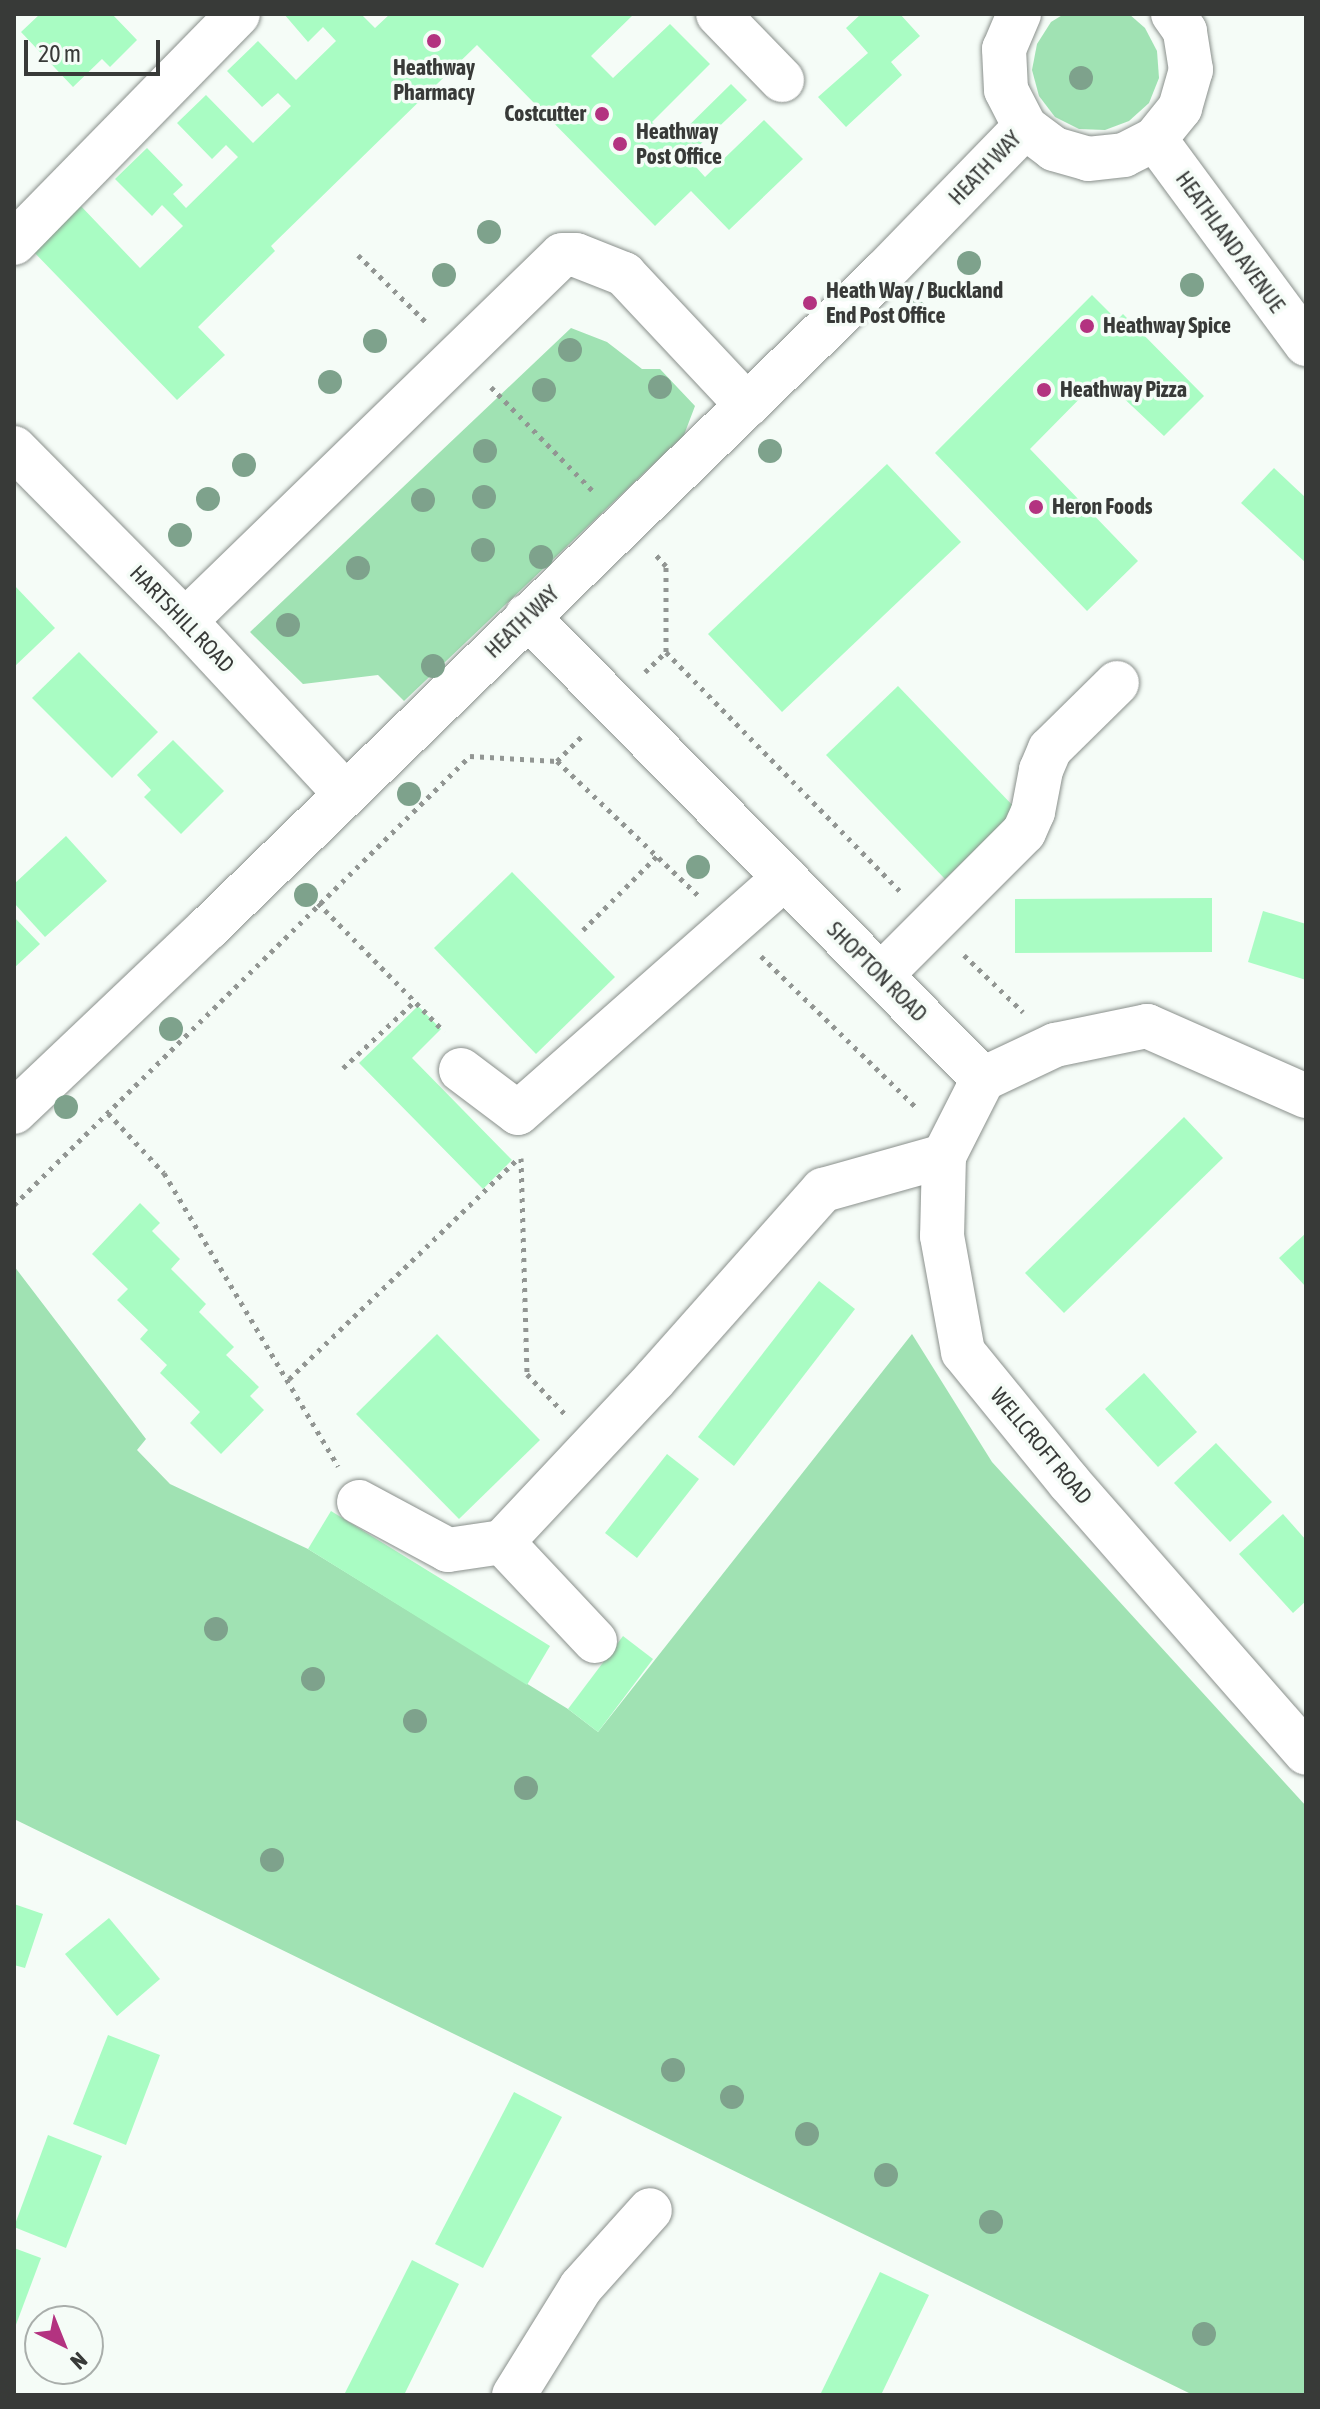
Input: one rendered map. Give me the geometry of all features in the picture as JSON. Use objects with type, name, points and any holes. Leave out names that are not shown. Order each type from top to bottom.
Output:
[{"type":"street","points":[[14,243],[238,14]]},
{"type":"street","points":[[718,14],[782,80]]},
{"type":"street","points":[[1019,14],[1004,49],[1006,90],[1025,127],[1054,149],[1088,159],[1124,155],[1155,139],[1180,108],[1191,70],[1185,31],[1173,14]]},
{"type":"street","name":"HEATH WAY","points":[[14,1112],[884,272],[1025,127]]},
{"type":"street","name":"HEATHLAND AVENUE","points":[[1155,139],[1306,344]]},
{"type":"street","points":[[185,621],[562,255],[576,255],[624,274],[747,405]]},
{"type":"street","name":"HARTSHILL ROAD","points":[[14,448],[185,621],[346,794]]},
{"type":"street","name":"SHOPTON ROAD","points":[[527,616],[983,1079]]},
{"type":"street","points":[[881,975],[1024,832],[1033,812],[1041,770],[1050,749],[1117,683]]},
{"type":"street","points":[[461,1070],[518,1113],[785,878]]},
{"type":"street","points":[[983,1079],[1055,1045],[1147,1026],[1306,1096]]},
{"type":"street","name":"WELLCROFT ROAD","points":[[983,1079],[930,1160],[963,1352],[1069,1482],[1306,1753]]},
{"type":"street","points":[[359,1502],[448,1550],[502,1542],[595,1444],[823,1190],[930,1160]]},
{"type":"street","points":[[502,1542],[595,1641]]},
{"type":"street","points":[[514,2395],[581,2287],[650,2210]]},
{"type":"path","points":[[358,255],[459,355]]},
{"type":"path","points":[[666,652],[1055,1045]]},
{"type":"path","points":[[14,1205],[470,756],[557,761],[932,1123],[930,1160]]},
{"type":"path","points":[[583,930],[657,856]]},
{"type":"path","points":[[318,903],[456,1042],[461,1070]]},
{"type":"path","points":[[343,1068],[415,1001]]},
{"type":"path","points":[[108,1113],[164,1173],[289,1379],[359,1502]]},
{"type":"path","points":[[289,1379],[521,1156],[527,1374],[595,1444]]},
{"type":"green space","points":[[1064,14],[1129,14],[1145,28],[1157,51],[1159,78],[1149,103],[1129,121],[1105,130],[1079,129],[1055,117],[1039,96],[1032,70],[1037,44],[1051,22]]},
{"type":"green space","points":[[571,328],[607,342],[642,369],[660,369],[695,406],[684,435],[404,701],[378,675],[303,684],[250,632]]},
{"type":"green space","points":[[14,1266],[146,1439],[137,1450],[170,1484],[308,1549],[568,1709],[598,1732],[912,1334],[992,1462],[1306,1806],[1306,2395],[1193,2395],[14,1819]]},
{"type":"building","points":[[40,14],[112,14],[137,40],[110,67],[102,59],[73,87],[21,32]]},
{"type":"building","points":[[284,14],[361,14],[375,28],[390,14],[634,14],[591,56],[613,78],[670,24],[710,64],[652,122],[672,142],[731,84],[747,100],[687,157],[705,177],[764,120],[803,159],[729,230],[691,191],[655,226],[477,45],[271,246],[275,251],[198,327],[225,355],[177,400],[30,248],[78,203],[140,268],[183,226],[162,205],[152,216],[115,179],[147,148],[183,185],[173,194],[186,208],[238,157],[226,145],[212,159],[177,123],[206,95],[253,143],[291,106],[278,93],[262,107],[227,71],[258,41],[296,80],[336,41],[323,27],[308,42]]},
{"type":"building","points":[[861,14],[900,14],[920,36],[891,62],[902,75],[846,127],[818,97],[868,53],[846,28]]},
{"type":"building","points":[[1092,295],[1117,320],[1123,314],[1204,396],[1164,436],[1101,377],[1030,449],[1138,561],[1087,611],[935,453]]},
{"type":"building","points":[[887,464],[961,542],[782,712],[708,634]]},
{"type":"building","points":[[1274,468],[1306,498],[1306,563],[1241,503]]},
{"type":"building","points":[[14,585],[55,628],[14,667]]},
{"type":"building","points":[[79,652],[158,732],[112,778],[32,698]]},
{"type":"building","points":[[898,686],[1017,810],[945,879],[826,755]]},
{"type":"building","points":[[173,740],[224,791],[181,834],[144,797],[151,790],[137,775]]},
{"type":"building","points":[[66,836],[107,881],[45,937],[14,903],[14,884]]},
{"type":"building","points":[[512,872],[615,977],[536,1054],[434,948]]},
{"type":"building","points":[[1212,898],[1212,952],[1015,953],[1015,899]]},
{"type":"building","points":[[1263,911],[1306,924],[1306,980],[1248,962]]},
{"type":"building","points":[[14,917],[40,944],[14,968]]},
{"type":"building","points":[[418,1006],[441,1029],[412,1058],[512,1160],[483,1189],[359,1063]]},
{"type":"building","points":[[1184,1117],[1223,1158],[1064,1313],[1025,1273]]},
{"type":"building","points":[[140,1203],[160,1223],[152,1231],[180,1259],[171,1269],[206,1304],[199,1312],[234,1347],[226,1355],[259,1387],[250,1396],[264,1410],[221,1454],[190,1423],[200,1412],[160,1373],[167,1365],[140,1339],[148,1330],[117,1300],[128,1289],[92,1254]]},
{"type":"building","points":[[1306,1233],[1306,1287],[1279,1258]]},
{"type":"building","points":[[819,1281],[855,1309],[734,1466],[698,1437]]},
{"type":"building","points":[[437,1334],[540,1440],[459,1519],[356,1414]]},
{"type":"building","points":[[1144,1373],[1197,1432],[1158,1467],[1105,1409]]},
{"type":"building","points":[[1216,1443],[1272,1502],[1230,1542],[1174,1483]]},
{"type":"building","points":[[667,1454],[699,1479],[637,1558],[605,1533]]},
{"type":"building","points":[[331,1511],[550,1646],[527,1685],[308,1549]]},
{"type":"building","points":[[1283,1514],[1306,1540],[1306,1601],[1293,1613],[1239,1554]]},
{"type":"building","points":[[623,1636],[653,1659],[598,1732],[568,1709]]},
{"type":"building","points":[[14,1904],[43,1914],[25,1968],[14,1965]]},
{"type":"building","points":[[109,1918],[160,1979],[117,2016],[65,1954]]},
{"type":"building","points":[[108,2035],[160,2055],[126,2145],[73,2124]]},
{"type":"building","points":[[514,2092],[562,2117],[483,2268],[435,2244]]},
{"type":"building","points":[[48,2135],[102,2156],[66,2248],[14,2227]]},
{"type":"building","points":[[14,2248],[41,2258],[14,2330]]},
{"type":"building","points":[[412,2260],[459,2284],[404,2395],[344,2395]]},
{"type":"building","points":[[880,2272],[929,2295],[881,2395],[820,2395]]},
{"type":"place","name":"Heathway Pharmacy","points":[[434,41]]},
{"type":"place","name":"Costcutter","points":[[602,114]]},
{"type":"place","name":"Heathway Post Office","points":[[620,144]]},
{"type":"place","name":"Heath Way / Buckland End Post Office","points":[[810,303]]},
{"type":"place","name":"Heathway Spice","points":[[1087,326]]},
{"type":"place","name":"Heathway Pizza","points":[[1044,390]]},
{"type":"place","name":"Heron Foods","points":[[1036,507]]}]
